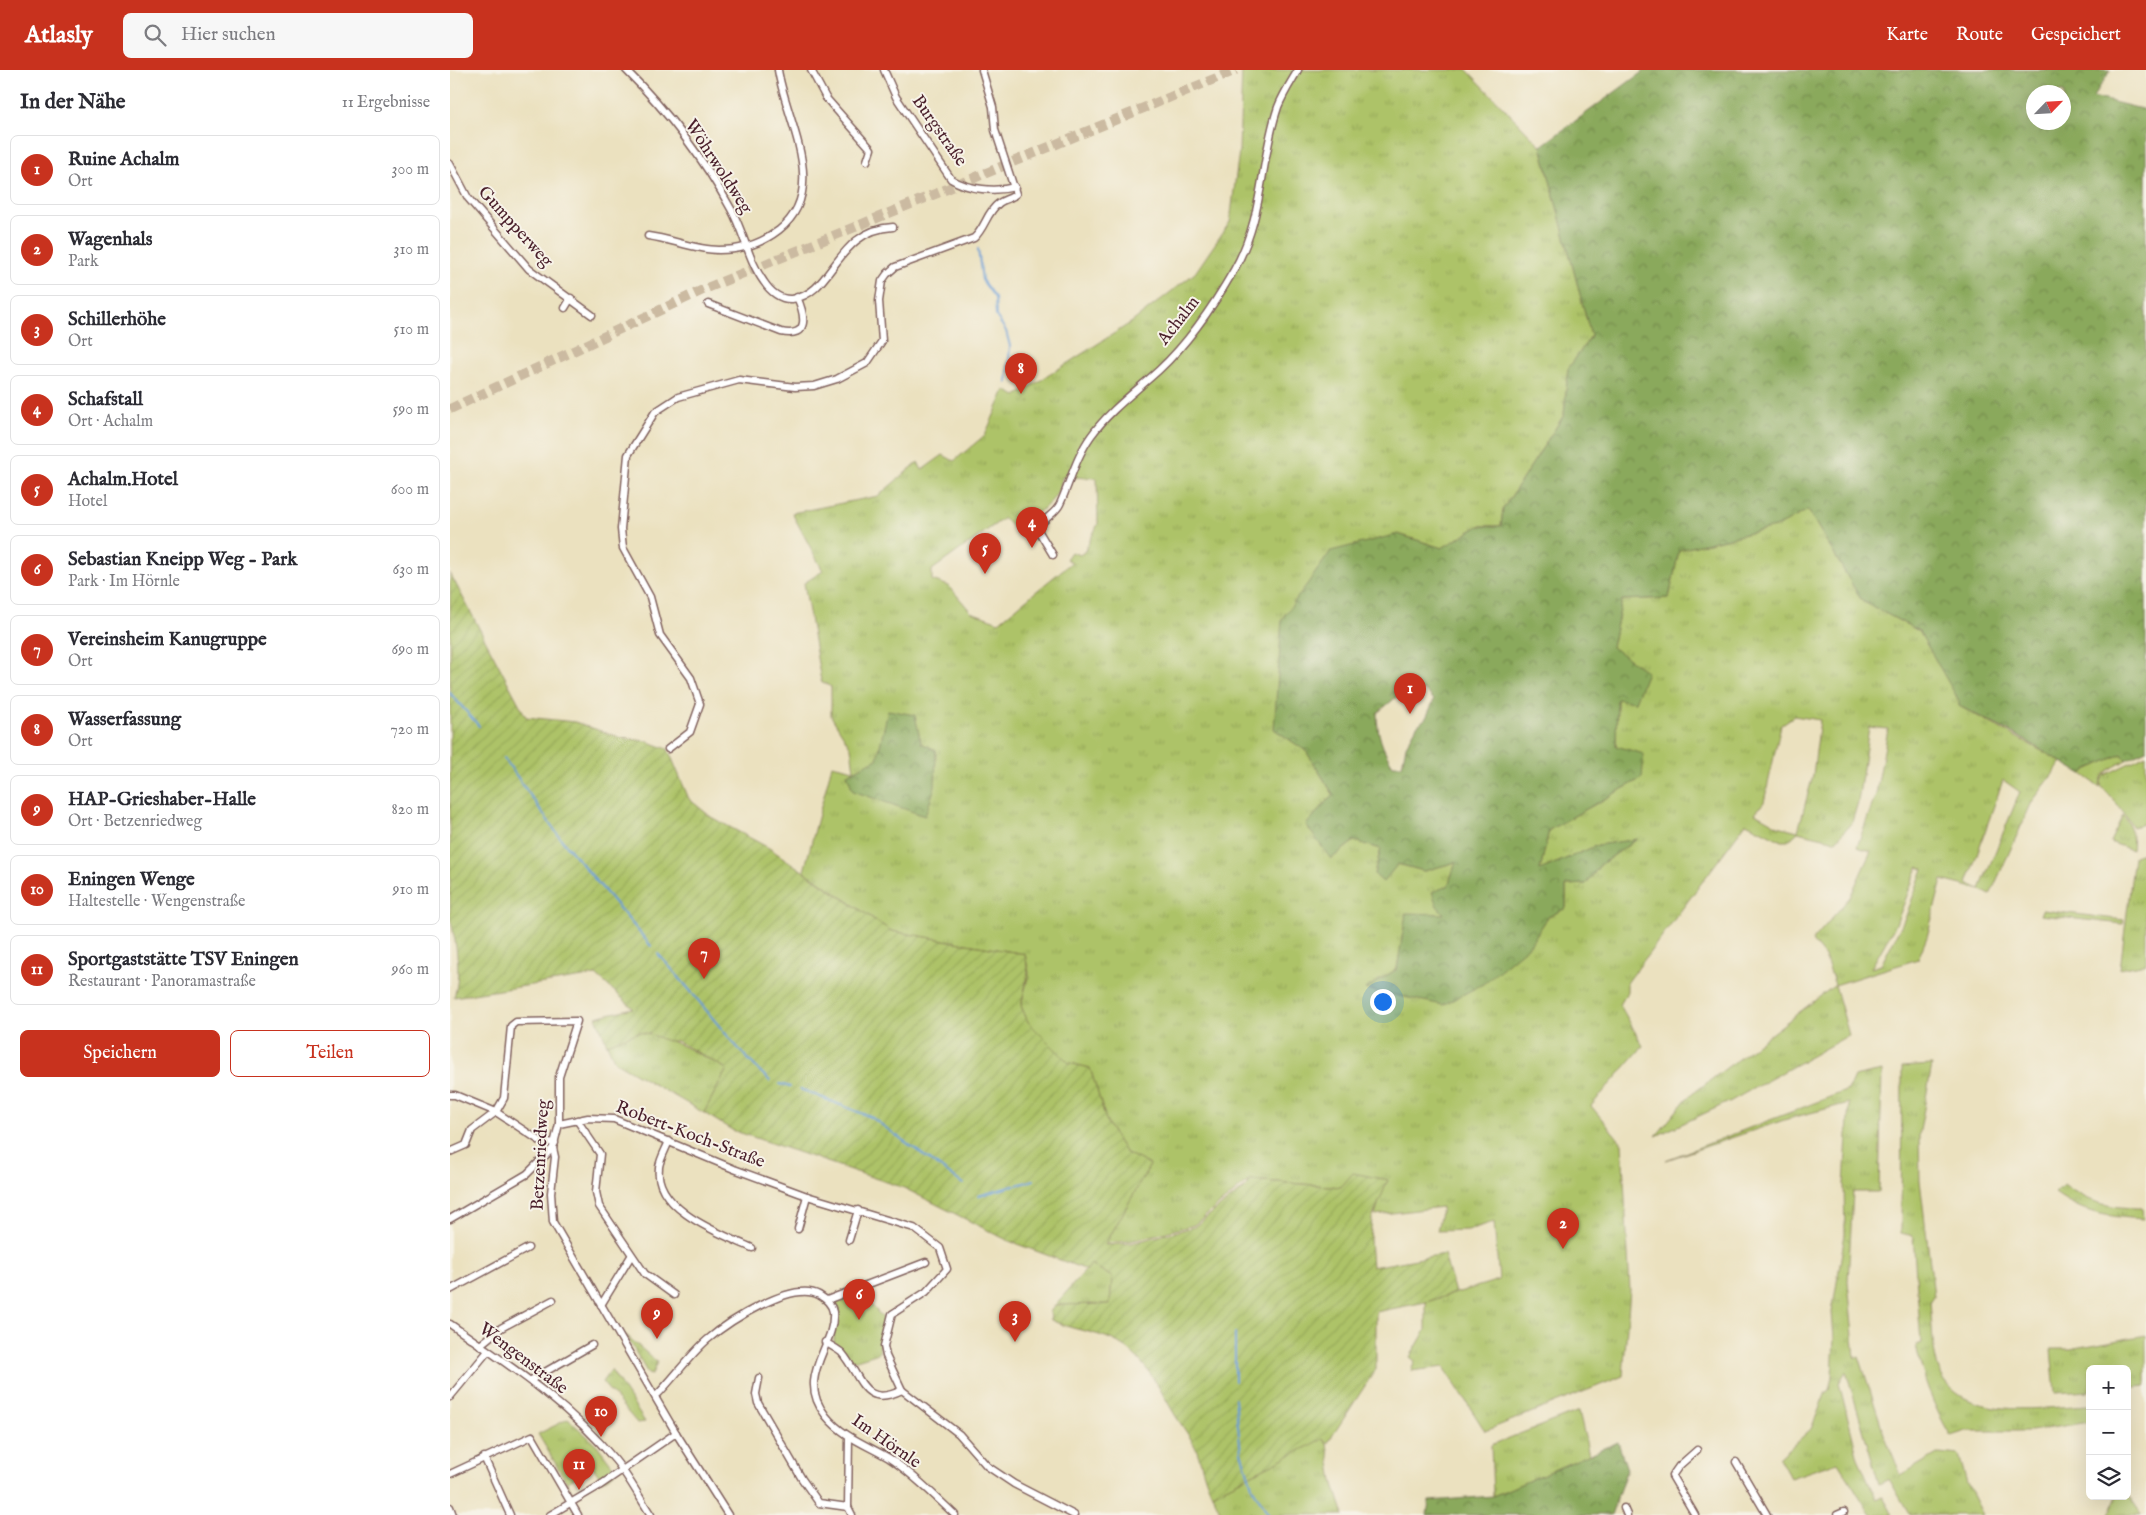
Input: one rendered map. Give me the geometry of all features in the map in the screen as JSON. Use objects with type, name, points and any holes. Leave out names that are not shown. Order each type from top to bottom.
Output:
[{"type":"street","name":"Wöhrwoldweg","points":[[626,70],[670,120],[701,161],[731,208],[759,275],[768,288],[780,297],[797,297]]},
{"type":"street","points":[[648,236],[714,250],[748,247],[769,238],[792,219],[805,184],[797,137],[782,94],[778,70]]},
{"type":"street","points":[[811,70],[826,98],[871,149],[867,161]]},
{"type":"street","name":"Burgstraße","points":[[884,70],[896,97],[951,179],[959,184],[990,189],[1015,187]]},
{"type":"street","points":[[668,749],[690,732],[700,704],[691,678],[660,635],[650,597],[628,560],[622,543],[621,530],[627,459],[655,412],[667,402],[726,382],[744,380],[792,387],[814,386],[837,379],[867,362],[882,341],[879,290],[887,274],[895,268],[974,238],[982,230],[988,217],[998,204],[1016,194],[995,130],[992,107],[982,70]]},
{"type":"street","name":"Achalm","points":[[1053,555],[1038,530],[1041,522],[1058,507],[1069,477],[1086,442],[1097,428],[1161,368],[1191,332],[1234,271],[1244,251],[1256,218],[1276,113],[1285,90],[1298,70]]},
{"type":"street","name":"Gumpperweg","points":[[450,164],[468,198],[524,263],[539,278],[571,298],[592,315]]},
{"type":"street","points":[[708,304],[781,332],[792,332],[799,329],[804,322],[804,312],[797,297],[820,282],[848,247],[861,235],[871,230],[893,227]]},
{"type":"street","points":[[565,308],[571,298]]},
{"type":"street","name":"Betzenriedweg","points":[[496,1112],[504,1098],[511,1026],[516,1022],[577,1021],[559,1077],[559,1124],[554,1145],[555,1157],[551,1193],[553,1222],[656,1396],[676,1434],[728,1515]]},
{"type":"street","points":[[450,1095],[455,1095],[496,1112],[540,1141],[554,1145],[527,1174],[450,1219]]},
{"type":"street","points":[[450,1152],[466,1145],[472,1130],[496,1112]]},
{"type":"street","name":"Robert-Koch-Straße","points":[[559,1124],[601,1117],[614,1119],[808,1196],[914,1228],[940,1248],[947,1269],[926,1292],[892,1314],[884,1346],[886,1356],[902,1390],[959,1434],[987,1466],[1014,1484],[1074,1515]]},
{"type":"street","points":[[577,1120],[600,1154],[596,1192],[599,1206],[645,1274],[674,1295]]},
{"type":"street","points":[[669,1142],[659,1167],[661,1189],[674,1205],[719,1233],[752,1248]]},
{"type":"street","points":[[798,1229],[808,1196]]},
{"type":"street","points":[[850,1240],[858,1210]]},
{"type":"street","points":[[450,1290],[528,1248]]},
{"type":"street","points":[[601,1305],[632,1256]]},
{"type":"street","points":[[656,1396],[708,1340],[746,1314],[785,1296],[802,1292],[815,1293],[827,1300],[926,1262]]},
{"type":"street","points":[[480,1345],[495,1332],[553,1300]]},
{"type":"street","name":"Im Hörnle","points":[[827,1300],[832,1309],[833,1322],[817,1362],[814,1386],[826,1416],[849,1437],[890,1459],[955,1515]]},
{"type":"street","name":"Wengenstraße","points":[[450,1324],[531,1380],[584,1427],[623,1470],[651,1515]]},
{"type":"street","points":[[825,1342],[841,1352],[868,1392],[879,1397],[892,1395],[902,1390]]},
{"type":"street","points":[[531,1380],[592,1345]]},
{"type":"street","points":[[450,1397],[488,1351]]},
{"type":"street","points":[[759,1378],[756,1394],[758,1403],[802,1479],[819,1503],[848,1507]]},
{"type":"street","points":[[550,1515],[572,1503],[676,1434]]},
{"type":"street","points":[[450,1474],[532,1436],[578,1515]]},
{"type":"street","points":[[849,1437],[848,1507],[852,1515]]},
{"type":"street","points":[[1695,1515],[1672,1476],[1679,1466],[1697,1450]]},
{"type":"street","points":[[484,1457],[510,1515]]},
{"type":"street","points":[[1736,1462],[1767,1515]]},
{"type":"street","points":[[450,1507],[454,1515]]},
{"type":"street","points":[[1624,1508],[1627,1515]]},
{"type":"green space","points":[[1242,70],[1467,70],[1541,146],[1591,336],[1568,369],[1564,415],[1503,509],[1501,526],[1479,526],[1442,548],[1398,534],[1274,729],[1306,751],[1333,794],[1307,825],[1331,859],[1354,841],[1381,849],[1374,874],[1398,864],[1424,871],[1456,862],[1448,886],[1444,914],[1399,957],[1397,969],[1366,989],[1529,946],[1548,917],[1566,908],[1566,885],[1586,884],[1600,865],[1636,840],[1598,845],[1540,870],[1549,830],[1642,778],[1616,746],[1617,698],[1635,702],[1612,647],[1622,600],[1669,598],[1679,550],[1778,526],[1808,510],[1862,601],[1919,631],[1960,701],[1959,706],[2062,762],[2032,802],[1990,895],[1981,890],[1942,880],[1927,937],[1918,959],[1835,985],[1825,957],[1812,941],[1850,897],[1871,851],[1857,847],[1876,794],[1888,729],[1869,727],[1858,802],[1852,822],[1836,841],[1798,832],[1788,841],[1782,841],[1746,823],[1627,983],[1627,992],[1620,1005],[1643,1046],[1591,1106],[1622,1143],[1630,1290],[1623,1376],[1485,1431],[1444,1367],[1411,1371],[1415,1361],[1410,1357],[1426,1330],[1426,1302],[1499,1280],[1494,1222],[1468,1230],[1437,1231],[1442,1207],[1375,1215],[1385,1180],[1342,1187],[1250,1180],[1194,1225],[1131,1241],[1106,1243],[1150,1165],[1125,1152],[1107,1123],[1090,1068],[1069,1063],[1028,1022],[1021,1006],[1029,973],[1025,954],[891,931],[804,871],[832,765],[854,770],[851,748],[831,716],[831,687],[821,681],[804,583],[823,571],[792,513],[878,496],[918,462],[922,470],[943,455],[954,461],[985,435],[1005,390],[1016,396],[1132,322],[1195,273],[1230,222],[1239,151]],"holes":[[[1062,477],[1097,478],[1098,524],[1084,552],[1080,555],[1071,552],[1066,559],[1072,562],[999,622],[971,612],[949,586],[932,580],[932,570],[1004,518],[1013,528],[1044,508],[1051,501],[1060,486]],[[1794,716],[1820,720],[1813,775],[1798,831],[1778,826],[1755,813],[1764,802],[1781,725]],[[2003,780],[2020,792],[1980,889],[1967,883]],[[1918,867],[1923,869],[1906,916],[1881,965],[1871,968],[1896,924]]]},
{"type":"green space","points":[[1645,70],[2111,70],[2093,97],[2146,110],[2146,750],[2126,760],[2122,754],[2088,769],[2082,774],[2016,735],[1959,706],[1959,701],[1919,631],[1862,601],[1808,510],[1779,526],[1679,550],[1669,598],[1622,600],[1612,647],[1647,672],[1635,702],[1617,699],[1616,746],[1644,754],[1642,778],[1549,830],[1540,870],[1598,845],[1637,839],[1600,865],[1586,884],[1566,885],[1566,908],[1548,917],[1529,946],[1483,984],[1443,1005],[1365,989],[1397,969],[1406,913],[1444,914],[1437,906],[1432,892],[1448,886],[1456,862],[1424,871],[1398,864],[1383,882],[1374,874],[1381,849],[1354,841],[1331,859],[1306,825],[1333,794],[1306,751],[1274,729],[1282,619],[1331,551],[1398,534],[1442,548],[1479,526],[1501,526],[1503,509],[1564,415],[1568,369],[1591,336],[1541,146]],"holes":[[[1425,690],[1434,700],[1426,718],[1417,726],[1406,746],[1402,765],[1393,765],[1381,740],[1377,713],[1399,695]]]},
{"type":"green space","points":[[450,573],[526,717],[575,722],[621,738],[646,741],[668,749],[689,799],[711,817],[769,848],[891,931],[1025,954],[1028,973],[1021,1006],[1028,1022],[1069,1063],[1090,1068],[1107,1123],[1125,1152],[1150,1165],[1105,1245],[1132,1243],[1194,1227],[1247,1186],[1250,1180],[1341,1187],[1353,1173],[1388,1180],[1372,1219],[1370,1239],[1372,1267],[1444,1254],[1455,1293],[1426,1302],[1376,1312],[1376,1369],[1327,1444],[1323,1439],[1212,1494],[1195,1446],[1142,1363],[1124,1346],[1113,1340],[1051,1320],[1050,1312],[1055,1305],[1110,1304],[1112,1277],[1091,1264],[1087,1270],[1009,1241],[904,1188],[732,1130],[704,1113],[727,1069],[677,1041],[667,1041],[650,1034],[639,1032],[607,1044],[596,1017],[633,1008],[596,975],[454,997],[458,968],[450,918]]},
{"type":"green space","points":[[888,710],[915,715],[921,743],[936,750],[935,787],[925,816],[853,791],[847,774],[877,759]]},
{"type":"green space","points":[[2122,754],[2126,760],[2112,768],[2102,777],[2100,787],[2082,774],[2088,769]]},
{"type":"green space","points":[[2146,755],[2146,823],[2133,827],[2118,805],[2101,786],[2101,781],[2105,775]]},
{"type":"green space","points":[[2123,815],[2131,831],[2133,840],[2132,850],[2110,842]]},
{"type":"green space","points":[[2146,852],[2146,964],[2120,969],[2134,856]]},
{"type":"green space","points":[[2042,910],[2124,920],[2123,924],[2040,915]]},
{"type":"green space","points":[[1835,985],[1849,1035],[1731,1101],[1656,1136],[1687,1098]]},
{"type":"green space","points":[[639,1032],[673,1042],[727,1069],[704,1113],[615,1062],[607,1044]]},
{"type":"green space","points":[[1932,1065],[1919,1136],[1920,1181],[1934,1296],[1930,1302],[1934,1346],[1936,1360],[1945,1381],[1959,1395],[1978,1403],[2000,1408],[2023,1409],[2086,1405],[2086,1423],[2031,1431],[1966,1431],[1951,1436],[1945,1425],[1925,1381],[1916,1345],[1921,1343],[1913,1236],[1901,1233],[1902,1067]]},
{"type":"green space","points":[[1882,1071],[1879,1192],[1853,1192],[1848,1281],[1855,1358],[1859,1356],[1884,1434],[1901,1475],[1939,1453],[1959,1455],[1967,1483],[1983,1515],[1910,1515],[1889,1479],[1879,1484],[1846,1371],[1839,1383],[1858,1458],[1877,1500],[1883,1497],[1893,1515],[1871,1515],[1838,1462],[1790,1478],[1779,1458],[1811,1429],[1826,1392],[1829,1390],[1832,1376],[1834,1338],[1832,1312],[1845,1234],[1844,1184],[1849,1103],[1787,1119],[1666,1160],[1848,1090],[1854,1077]]},
{"type":"green space","points":[[2064,1184],[2073,1191],[2101,1204],[2142,1208],[2143,1219],[2107,1215],[2077,1206],[2055,1193]]},
{"type":"green space","points":[[1091,1264],[1112,1277],[1110,1304],[1055,1305]]},
{"type":"green space","points":[[873,1285],[868,1301],[883,1318],[879,1353],[853,1361],[834,1342],[833,1300]]},
{"type":"green space","points":[[626,1335],[657,1362],[652,1375],[648,1374]]},
{"type":"green space","points":[[2146,1335],[2146,1386],[2131,1388],[2131,1365],[2086,1365],[2086,1391],[2055,1393],[2051,1349],[2070,1349]]},
{"type":"green space","points":[[611,1370],[645,1422],[637,1423],[602,1382]]},
{"type":"green space","points":[[1579,1411],[1589,1455],[1493,1496],[1491,1445]]},
{"type":"green space","points":[[568,1419],[597,1445],[615,1469],[614,1473],[602,1481],[588,1459],[579,1463],[583,1474],[567,1482],[574,1495],[538,1434]]},
{"type":"green space","points":[[1324,1438],[1327,1444],[1333,1481],[1344,1515],[1222,1515],[1212,1494]]},
{"type":"green space","points":[[1618,1442],[1627,1469],[1611,1515],[1427,1515],[1429,1501],[1493,1496]]},
{"type":"green space","points":[[2131,1499],[2142,1515],[2109,1515],[2115,1500]]},
{"type":"waterway","points":[[978,249],[982,280],[995,298],[996,316],[1006,331],[1010,346],[1007,383]]},
{"type":"waterway","points":[[450,693],[479,726]]},
{"type":"waterway","points":[[504,758],[561,839],[651,946]]},
{"type":"waterway","points":[[658,954],[740,1050],[770,1081]]},
{"type":"waterway","points":[[780,1084],[790,1087]]},
{"type":"waterway","points":[[800,1089],[871,1117],[963,1184]]},
{"type":"waterway","points":[[978,1196],[1034,1180]]},
{"type":"waterway","points":[[1235,1333],[1235,1381]]},
{"type":"waterway","points":[[1235,1399],[1241,1452],[1253,1489],[1269,1515]]},
{"type":"tunnel","points":[[450,409],[707,288],[1236,70]]},
{"type":"place","name":"Wasserfassung","points":[[1021,394]]},
{"type":"place","name":"Schafstall","points":[[1032,548]]},
{"type":"place","name":"Achalm.Hotel","points":[[985,574]]},
{"type":"place","name":"Ruine Achalm","points":[[1410,714]]},
{"type":"place","name":"Vereinsheim Kanugruppe","points":[[704,979]]},
{"type":"place","name":"Wagenhals","points":[[1563,1249]]},
{"type":"place","name":"Sebastian Kneipp Weg - Park","points":[[859,1320]]},
{"type":"place","name":"HAP-Grieshaber-Halle","points":[[657,1339]]},
{"type":"place","name":"Schillerhöhe","points":[[1015,1342]]},
{"type":"place","name":"Eningen Wenge","points":[[601,1437]]},
{"type":"place","name":"Sportgaststätte TSV Eningen","points":[[579,1490]]}]
